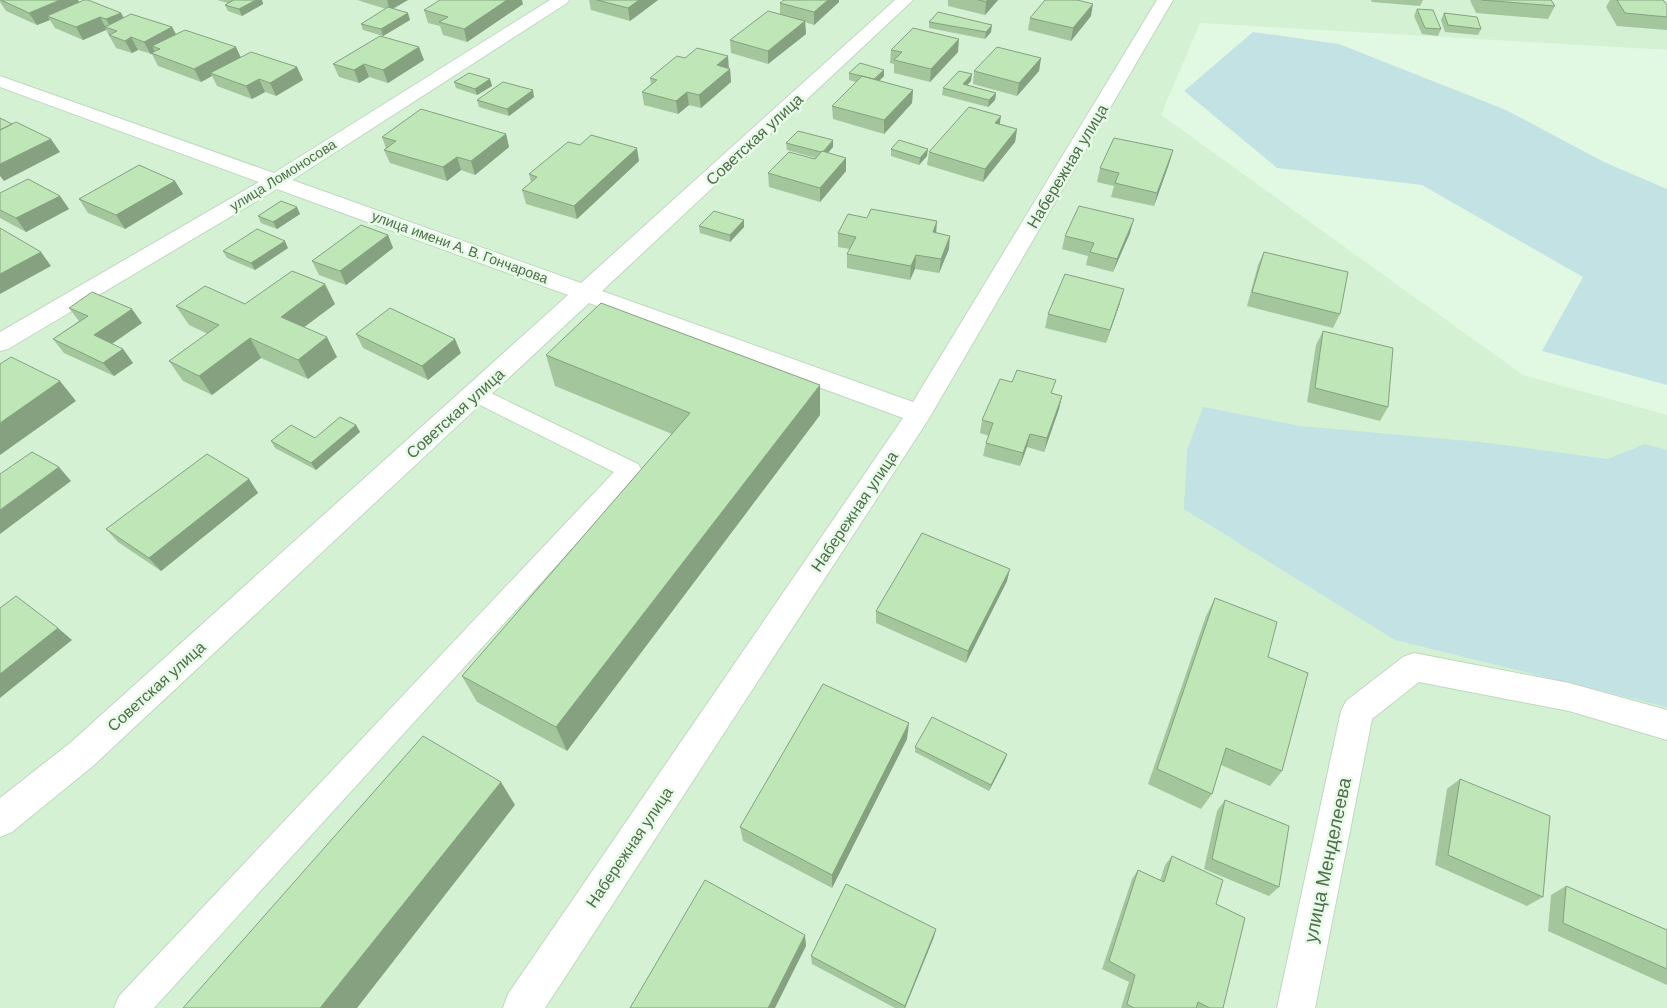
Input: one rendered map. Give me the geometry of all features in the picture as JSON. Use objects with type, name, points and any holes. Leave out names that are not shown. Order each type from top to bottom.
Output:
[{"type":"street","name":"улица Ломоносова","points":[[0,343],[276,181],[562,0]]},
{"type":"street","name":"Советская улица","points":[[0,820],[82,754],[905,0]]},
{"type":"street","name":"Набережная улица","points":[[522,1008],[919,414],[1165,0]]},
{"type":"street","name":"улица имени А. В. Гончарова","points":[[0,81],[588,292],[919,414]]},
{"type":"street","name":"улица Менделеева","points":[[1296,1008],[1357,711],[1414,668],[1568,697],[1667,725]]},
{"type":"lane","points":[[131,1008],[630,470],[476,394]]},
{"type":"shaded area","points":[[0,0],[1667,0],[1667,50],[1200,23],[1161,115],[1523,375],[1667,415],[1667,1008],[0,1008]]},
{"type":"shaded area","points":[[1253,32],[1339,44],[1506,110],[1604,162],[1667,189],[1667,385],[1542,351],[1583,277],[1422,185],[1277,168],[1184,91]]},
{"type":"shaded area","points":[[1203,407],[1300,426],[1480,442],[1608,459],[1645,444],[1667,450],[1667,707],[1395,640],[1184,509],[1187,450]]},
{"type":"building","points":[[1,0],[60,0],[29,13]]},
{"type":"building","points":[[84,0],[121,13],[106,19],[100,17],[76,27],[47,16]]},
{"type":"building","points":[[234,0],[256,0],[239,9],[225,5]]},
{"type":"building","points":[[440,0],[507,0],[464,29],[439,22],[448,17],[424,10]]},
{"type":"building","points":[[597,0],[639,0],[628,8]]},
{"type":"building","points":[[784,0],[828,0],[814,12],[780,3]]},
{"type":"building","points":[[1045,0],[1077,0],[1093,4],[1073,28],[1030,18]]},
{"type":"building","points":[[1482,0],[1551,0],[1555,6]]},
{"type":"building","points":[[1617,0],[1663,0],[1667,5],[1667,17],[1625,13]]},
{"type":"building","points":[[388,7],[408,13],[381,29],[361,24]]},
{"type":"building","points":[[1417,9],[1433,10],[1441,29],[1425,28]]},
{"type":"building","points":[[768,11],[805,21],[768,51],[730,40]]},
{"type":"building","points":[[938,12],[992,25],[986,32],[929,22]]},
{"type":"building","points":[[1444,13],[1477,17],[1481,29],[1448,25]]},
{"type":"building","points":[[131,14],[172,27],[144,42],[131,37],[125,41],[109,35],[117,31],[105,27]]},
{"type":"building","points":[[913,28],[959,39],[931,69],[894,60],[902,52],[891,50]]},
{"type":"building","points":[[185,30],[236,47],[194,69],[151,53],[160,49],[152,46]]},
{"type":"building","points":[[380,36],[419,47],[383,70],[364,64],[354,70],[333,64]]},
{"type":"building","points":[[997,47],[1041,58],[1019,83],[974,71]]},
{"type":"building","points":[[697,48],[728,56],[717,65],[730,69],[699,95],[687,92],[676,101],[642,92],[657,80],[650,78],[677,56],[685,58]]},
{"type":"building","points":[[251,52],[297,67],[270,83],[259,79],[246,86],[210,73]]},
{"type":"building","points":[[860,63],[884,70],[874,79],[849,73]]},
{"type":"building","points":[[959,71],[972,74],[963,84],[996,93],[989,100],[943,88]]},
{"type":"building","points":[[469,73],[490,79],[475,89],[454,82]]},
{"type":"building","points":[[862,76],[913,90],[884,120],[832,106]]},
{"type":"building","points":[[503,82],[533,90],[507,109],[477,100]]},
{"type":"building","points":[[969,107],[1001,116],[995,123],[1017,129],[985,169],[929,152]]},
{"type":"building","points":[[421,109],[506,134],[471,161],[457,157],[443,167],[384,150],[396,141],[382,137]]},
{"type":"building","points":[[0,118],[12,124],[0,130]]},
{"type":"building","points":[[16,122],[51,139],[0,164],[0,130]]},
{"type":"building","points":[[798,131],[833,140],[823,152],[786,143]]},
{"type":"building","points":[[591,135],[637,148],[574,206],[522,190],[537,177],[529,174],[568,142],[580,145]]},
{"type":"building","points":[[1114,138],[1173,150],[1157,193],[1115,183],[1119,173],[1100,168]]},
{"type":"building","points":[[899,140],[928,149],[920,158],[891,149]]},
{"type":"building","points":[[822,151],[846,158],[820,188],[768,173],[789,152],[815,159]]},
{"type":"building","points":[[139,165],[175,181],[116,215],[79,199]]},
{"type":"building","points":[[28,179],[60,196],[16,218],[0,210],[0,193]]},
{"type":"building","points":[[281,201],[297,207],[273,222],[258,216]]},
{"type":"building","points":[[1079,206],[1134,219],[1117,259],[1090,252],[1094,243],[1065,236]]},
{"type":"building","points":[[871,209],[937,221],[933,232],[950,236],[941,259],[916,255],[911,266],[847,254],[856,237],[838,233],[848,214],[867,218]]},
{"type":"building","points":[[714,211],[744,220],[730,235],[699,226]]},
{"type":"building","points":[[361,225],[388,235],[340,271],[312,261]]},
{"type":"building","points":[[0,228],[41,252],[0,274]]},
{"type":"building","points":[[257,229],[285,241],[251,263],[223,251]]},
{"type":"building","points":[[1264,252],[1348,272],[1340,314],[1252,292]]},
{"type":"building","points":[[292,271],[325,284],[281,317],[327,337],[298,360],[250,338],[199,376],[169,361],[219,325],[176,306],[205,286],[245,304]]},
{"type":"building","points":[[1065,274],[1124,289],[1110,330],[1048,314]]},
{"type":"building","points":[[92,292],[132,309],[94,335],[123,349],[103,363],[53,339],[88,316],[69,308]]},
{"type":"building","points":[[601,303],[820,385],[556,727],[462,676],[690,413],[546,355]]},
{"type":"building","points":[[390,308],[455,339],[422,366],[356,334]]},
{"type":"building","points":[[1323,331],[1393,348],[1388,407],[1315,388]]},
{"type":"building","points":[[11,357],[60,381],[0,423],[0,364]]},
{"type":"building","points":[[1017,370],[1056,380],[1051,393],[1062,396],[1047,438],[1030,434],[1023,453],[986,443],[993,423],[982,420],[1000,379],[1012,382]]},
{"type":"building","points":[[340,417],[356,425],[311,463],[271,441],[291,425],[315,438]]},
{"type":"building","points":[[32,452],[59,467],[0,510],[0,474]]},
{"type":"building","points":[[207,454],[249,479],[149,558],[106,529]]},
{"type":"building","points":[[922,533],[1010,569],[968,651],[876,611]]},
{"type":"building","points":[[16,596],[58,628],[0,674],[0,608]]},
{"type":"building","points":[[1215,598],[1277,622],[1268,657],[1308,673],[1282,771],[1226,748],[1212,794],[1157,769]]},
{"type":"building","points":[[823,684],[909,723],[832,875],[740,827]]},
{"type":"building","points":[[932,717],[1007,754],[991,785],[915,747]]},
{"type":"building","points":[[423,736],[501,782],[320,1008],[183,1008]]},
{"type":"building","points":[[1460,779],[1550,816],[1543,897],[1448,855]]},
{"type":"building","points":[[1225,800],[1289,826],[1279,887],[1212,859]]},
{"type":"building","points":[[1172,856],[1223,880],[1216,904],[1245,918],[1223,1008],[1210,1008],[1198,1002],[1196,1008],[1134,1008],[1127,1004],[1135,975],[1109,961],[1138,870],[1164,882]]},
{"type":"building","points":[[705,880],[805,935],[768,1008],[630,1008]]},
{"type":"building","points":[[846,884],[936,929],[905,1006],[811,956]]},
{"type":"building","points":[[1566,886],[1667,930],[1667,969],[1563,923]]}]
